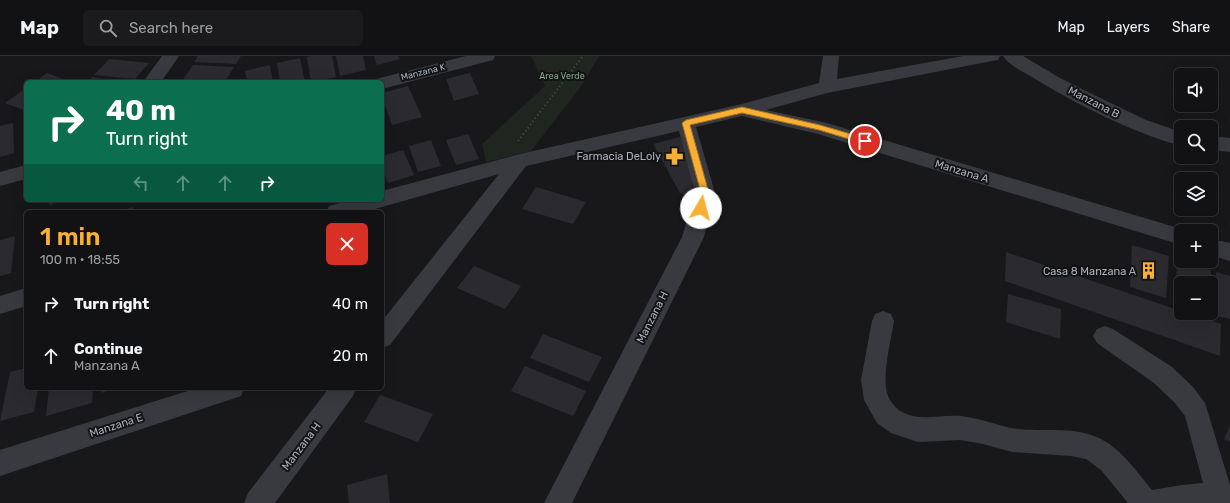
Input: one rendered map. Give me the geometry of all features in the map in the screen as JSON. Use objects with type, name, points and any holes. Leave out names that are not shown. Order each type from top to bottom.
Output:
[{"type":"street","points":[[153,80],[171,56]]},
{"type":"street","name":"Manzana K","points":[[384,82],[487,56]]},
{"type":"street","points":[[827,87],[832,56]]},
{"type":"street","points":[[384,199],[520,161],[742,110],[827,87],[992,56]]},
{"type":"street","name":"Manzana B","points":[[1011,56],[1038,74],[1135,123],[1174,137]]},
{"type":"street","name":"Manzana A","points":[[742,110],[820,128],[1174,236]]},
{"type":"street","name":"Manzana H","points":[[558,503],[693,237],[705,193],[686,123]]},
{"type":"street","points":[[1218,144],[1230,145]]},
{"type":"street","points":[[384,335],[520,161]]},
{"type":"street","points":[[0,179],[24,173]]},
{"type":"street","points":[[344,210],[374,202]]},
{"type":"street","points":[[1218,249],[1230,252]]},
{"type":"street","points":[[0,305],[24,298]]},
{"type":"street","points":[[883,321],[873,380],[876,400],[886,415],[900,425],[918,430],[960,428],[983,432],[1012,440],[1072,444],[1092,448],[1110,461],[1145,503]]},
{"type":"street","points":[[1105,336],[1163,375],[1188,400],[1196,411],[1225,498],[1184,498],[1154,503]]},
{"type":"street","name":"Manzana E","points":[[0,463],[226,390]]},
{"type":"street","name":"Manzana H","points":[[258,503],[343,390]]},
{"type":"path","points":[[499,167],[583,56]]},
{"type":"green space","name":"Area Verde","points":[[531,56],[599,56],[582,85],[531,151],[486,162],[482,144],[545,86]]},
{"type":"building","points":[[198,56],[241,56],[236,64],[194,62]]},
{"type":"building","points":[[332,56],[336,77],[321,80],[311,80],[307,57]]},
{"type":"building","points":[[336,56],[363,56],[366,70],[340,76]]},
{"type":"building","points":[[374,56],[398,56],[400,59],[377,65]]},
{"type":"building","points":[[300,58],[305,80],[280,80],[277,63]]},
{"type":"building","points":[[109,59],[149,63],[135,79],[94,75]]},
{"type":"building","points":[[193,65],[234,67],[226,80],[183,80]]},
{"type":"building","points":[[270,65],[273,80],[247,80],[245,71]]},
{"type":"building","points":[[47,73],[66,80],[38,80]]},
{"type":"building","points":[[470,73],[479,94],[454,101],[446,79]]},
{"type":"building","points":[[92,77],[114,80],[89,80]]},
{"type":"building","points":[[408,86],[422,117],[392,125],[384,103],[384,92]]},
{"type":"building","points":[[24,89],[24,110],[5,103]]},
{"type":"building","points":[[13,123],[14,153],[0,157],[0,126]]},
{"type":"building","points":[[468,134],[479,159],[456,165],[446,140]]},
{"type":"building","name":"Farmacia DeLoly","points":[[680,137],[693,168],[692,197],[680,193],[653,144]]},
{"type":"building","points":[[431,140],[441,166],[418,172],[409,146]]},
{"type":"building","points":[[403,150],[414,175],[388,183],[384,172],[384,155]]},
{"type":"building","points":[[536,187],[586,202],[573,224],[522,209]]},
{"type":"building","points":[[50,202],[60,202],[49,205]]},
{"type":"building","points":[[133,207],[133,210],[123,210]]},
{"type":"building","points":[[15,236],[11,273],[0,276],[0,240]]},
{"type":"building","name":"Casa 8 Manzana A","points":[[1132,245],[1169,256],[1166,298],[1130,287]]},
{"type":"building","points":[[1006,252],[1174,309],[1174,320],[1209,320],[1221,324],[1220,356],[1005,281]]},
{"type":"building","points":[[474,266],[521,286],[505,309],[457,288]]},
{"type":"building","points":[[1177,268],[1204,268],[1211,270],[1211,276],[1176,276]]},
{"type":"building","points":[[1216,272],[1230,276],[1230,319],[1218,316],[1218,276],[1216,276]]},
{"type":"building","points":[[1008,294],[1061,309],[1060,339],[1006,322]]},
{"type":"building","points":[[543,334],[602,357],[589,382],[530,358]]},
{"type":"building","points":[[525,366],[586,391],[573,416],[511,391]]},
{"type":"building","points":[[24,368],[24,390],[38,390],[34,412],[0,421],[10,372]]},
{"type":"building","points":[[49,390],[93,390],[92,403],[46,416]]},
{"type":"building","points":[[101,390],[111,390],[101,393]]},
{"type":"building","points":[[380,395],[433,414],[418,442],[364,422]]},
{"type":"building","points":[[1230,425],[1230,442],[1224,439]]},
{"type":"building","points":[[387,474],[390,503],[349,503],[347,485]]},
{"type":"place","name":"Farmacia DeLoly","points":[[674,156]]},
{"type":"place","name":"Casa 8 Manzana A","points":[[1149,271]]},
{"type":"route","points":[[701,208],[705,193],[686,123],[742,110],[820,128],[865,141]]}]
